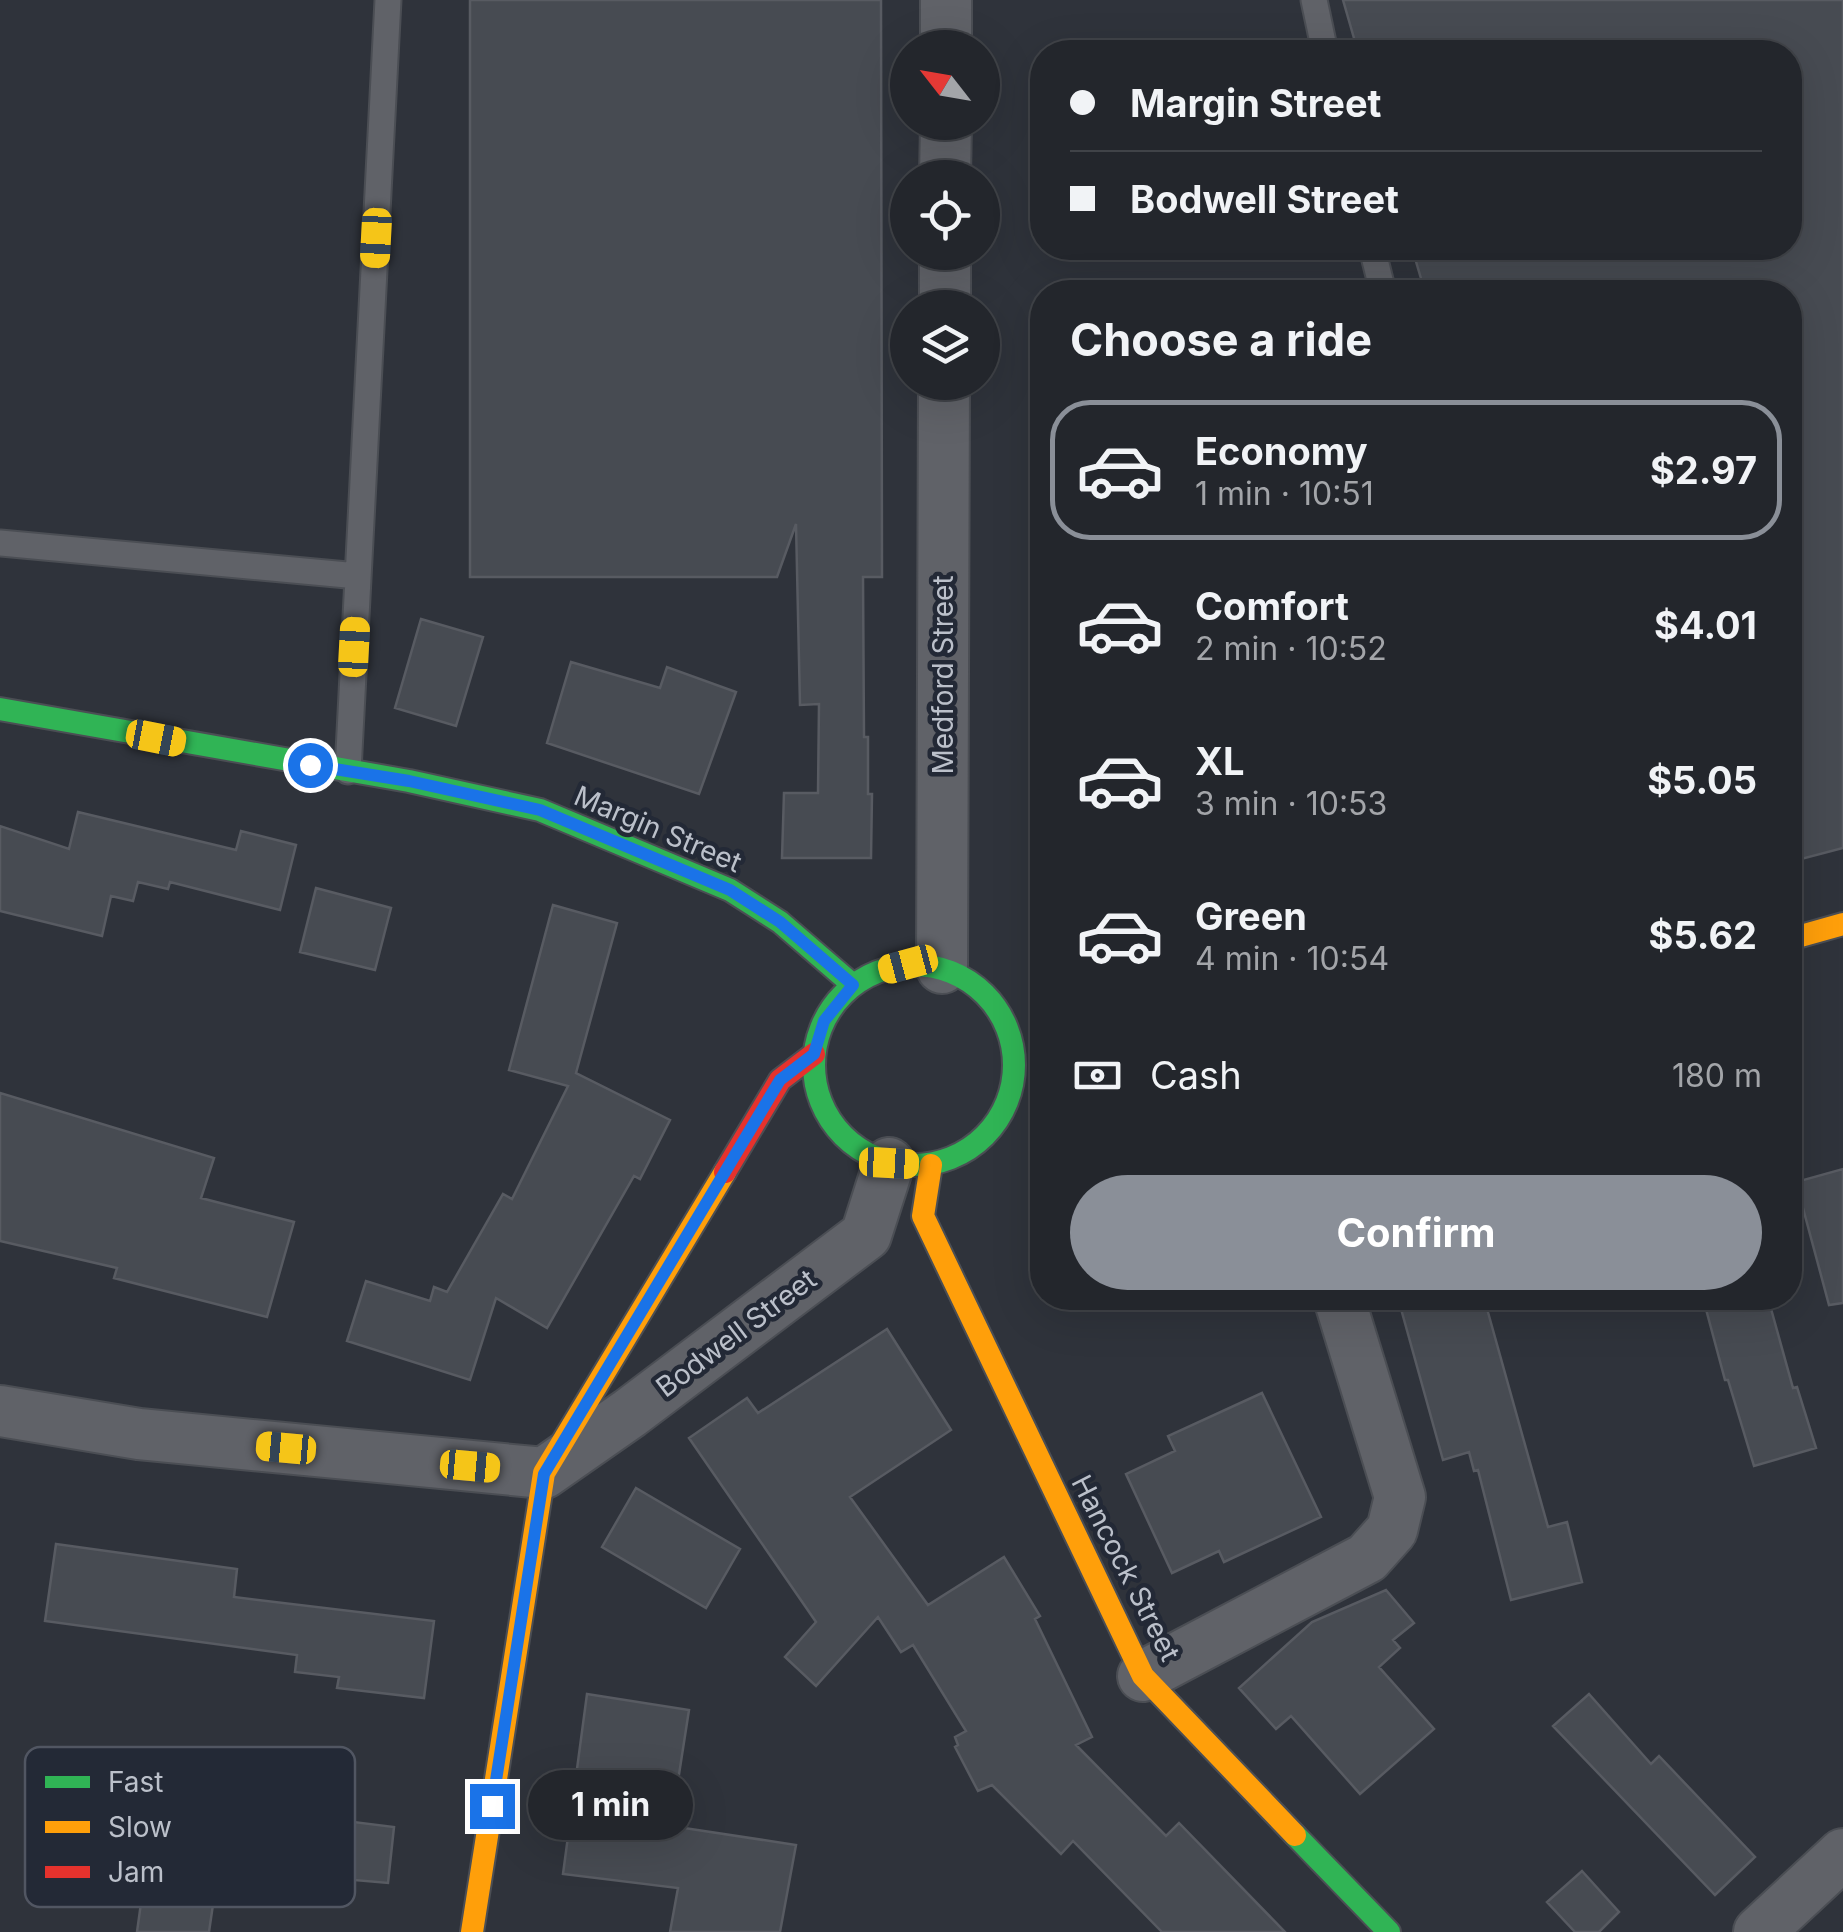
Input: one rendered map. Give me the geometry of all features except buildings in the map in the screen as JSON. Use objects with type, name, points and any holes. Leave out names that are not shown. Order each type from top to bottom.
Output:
[{"type":"street","points":[[946,0],[946,30]]},
{"type":"street","name":"Medford Street","points":[[942,968],[944,400]]},
{"type":"street","name":"Margin Street","points":[[0,709],[409,781],[540,810],[730,890],[780,922],[853,985]]},
{"type":"street","points":[[1802,936],[1843,924]]},
{"type":"street","points":[[908,964],[942,968],[974,984],[996,1006],[1010,1035],[1018,1098],[972,1148],[910,1164],[862,1152],[836,1129],[816,1089],[814,1054],[824,1021],[853,985],[874,973],[908,964]]},
{"type":"street","name":"Bodwell Street","points":[[472,1932],[544,1474],[780,1080],[814,1054]]},
{"type":"street","name":"Bodwell Street","points":[[544,1474],[866,1235],[910,1164]]},
{"type":"street","name":"Hancock Street","points":[[910,1164],[922,1216],[1143,1676],[1389,1932]]},
{"type":"street","points":[[1143,1676],[1367,1558],[1392,1530],[1400,1497],[1343,1310]]},
{"type":"street","points":[[0,1411],[139,1434],[544,1474]]},
{"type":"street","points":[[1760,1932],[1843,1854]]},
{"type":"lane","points":[[348,771],[388,0]]},
{"type":"lane","points":[[1314,0],[1322,40]]},
{"type":"lane","points":[[0,543],[358,576]]},
{"type":"traffic: fast","points":[[0,709],[409,781],[540,810],[730,890],[780,922],[853,985]]},
{"type":"traffic: fast","points":[[914,965],[952,973],[985,994],[1006,1027],[1014,1065],[1006,1103],[985,1136],[952,1157],[914,1165],[876,1157],[843,1136],[822,1103],[814,1065],[822,1027],[843,994],[876,973],[914,965]]},
{"type":"traffic: fast","points":[[1295,1835],[1389,1932]]},
{"type":"traffic: slow","points":[[1802,936],[1843,924]]},
{"type":"traffic: slow","points":[[931,1165],[923,1216],[1143,1676],[1295,1835]]},
{"type":"traffic: slow","points":[[472,1932],[544,1473],[725,1172]]},
{"type":"traffic: jam","points":[[725,1172],[780,1080],[814,1054]]},
{"type":"route","points":[[310,765],[409,781],[540,810],[730,890],[780,922],[853,985],[824,1021],[814,1054],[780,1080],[544,1474],[492,1806]]}]
